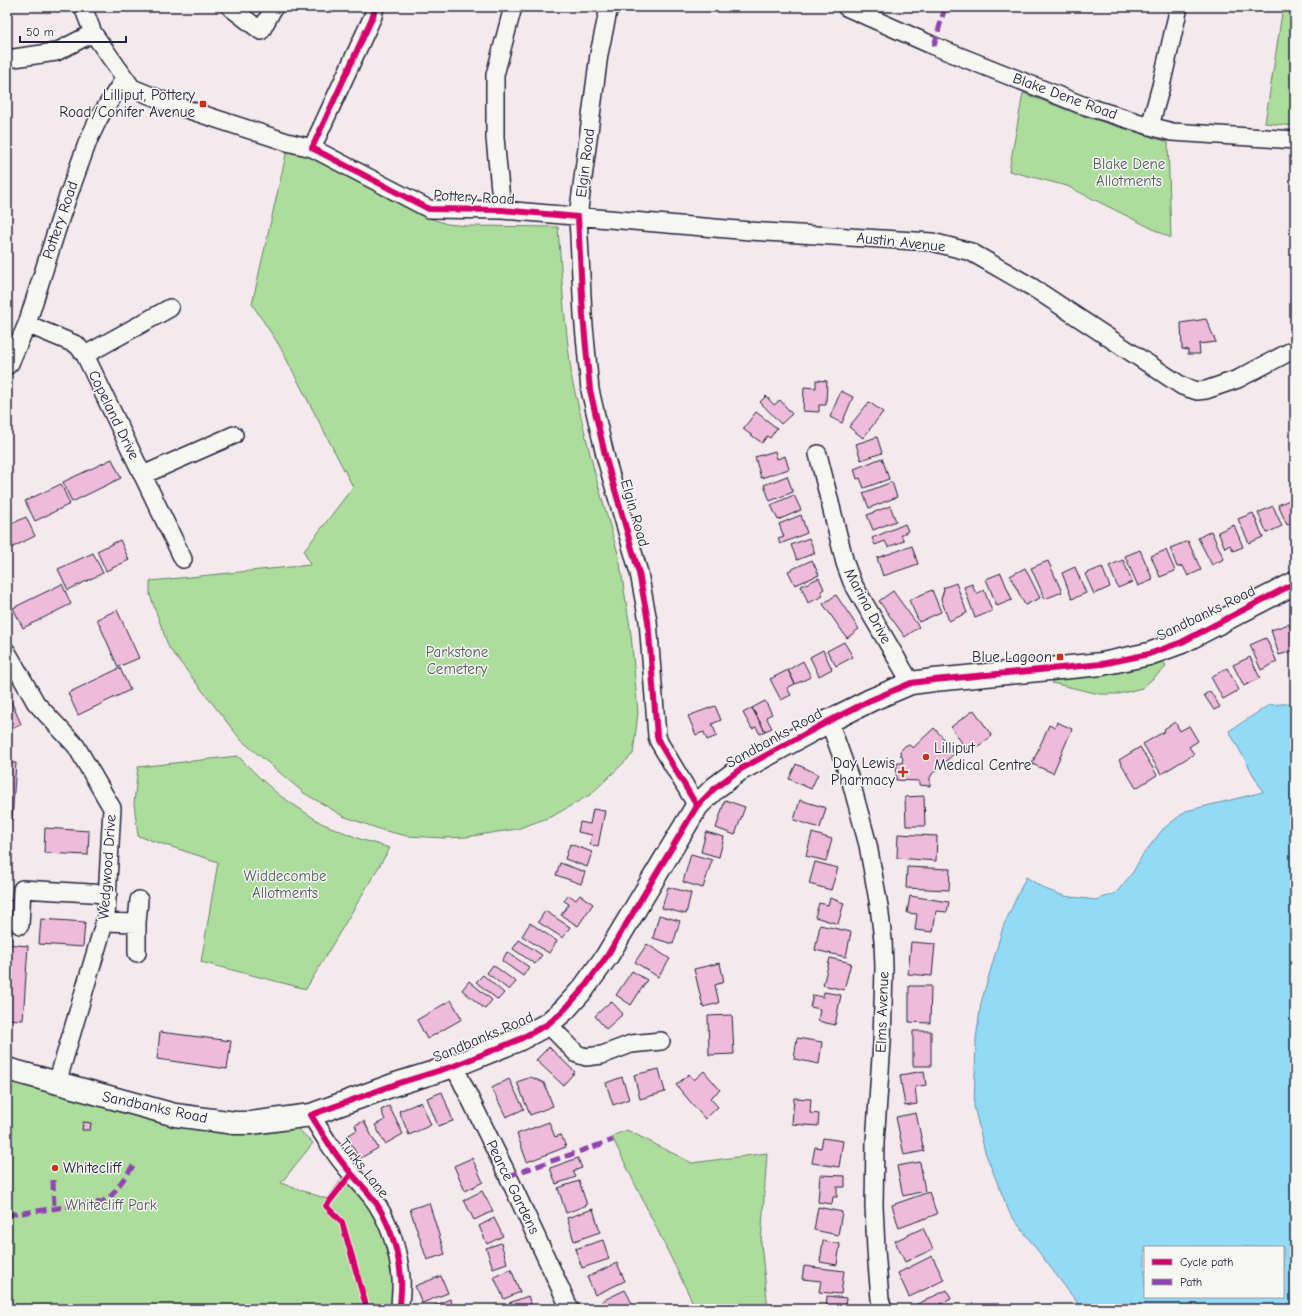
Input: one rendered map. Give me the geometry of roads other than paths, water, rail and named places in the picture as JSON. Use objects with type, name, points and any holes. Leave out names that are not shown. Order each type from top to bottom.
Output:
[{"type":"main road","name":"Sandbanks Road","points":[[7,1069],[57,1084],[175,1115],[235,1123],[251,1123],[311,1115],[396,1084],[454,1066],[518,1040],[548,1024],[564,1010],[583,989],[607,956],[697,806],[715,788],[739,770],[871,700],[911,684],[934,680],[1102,664],[1149,654],[1182,642],[1295,583]]},
{"type":"street","name":"Pottery Road","points":[[83,7],[93,33],[124,79],[132,88],[174,105],[287,142],[312,148],[429,209],[502,210],[578,217]]},
{"type":"street","points":[[230,7],[261,31],[274,7]]},
{"type":"street","points":[[312,148],[373,16],[375,7]]},
{"type":"street","points":[[502,210],[496,138],[495,75],[513,7]]},
{"type":"street","name":"Elgin Road","points":[[609,7],[599,54],[578,217],[583,315],[590,390],[606,459],[639,573],[647,614],[657,736],[659,742],[697,806]]},
{"type":"street","name":"Blake Dene Road","points":[[846,7],[934,46],[1082,105],[1150,126],[1172,132],[1295,140]]},
{"type":"street","points":[[1150,126],[1180,7]]},
{"type":"street","points":[[7,59],[56,52],[93,33]]},
{"type":"street","name":"Pottery Road","points":[[7,366],[10,363],[27,324],[62,213],[88,141],[99,118],[124,79]]},
{"type":"street","name":"Austin Avenue","points":[[578,217],[750,232],[932,242],[971,252],[1032,287],[1182,386],[1197,391],[1206,390],[1238,379],[1295,349]]},
{"type":"street","name":"Copeland Drive","points":[[85,355],[170,308]]},
{"type":"street","name":"Copeland Drive","points":[[27,324],[77,345],[85,355],[183,559]]},
{"type":"street","name":"Copeland Drive","points":[[142,475],[205,446],[234,435]]},
{"type":"street","name":"Marina Drive","points":[[818,454],[845,563],[852,582],[911,684]]},
{"type":"street","name":"Wedgwood Drive","points":[[7,652],[36,703],[76,746],[112,808],[108,894],[104,922],[57,1084]]},
{"type":"street","name":"Elms Avenue","points":[[829,721],[851,782],[868,845],[879,906],[883,940],[884,976],[874,1205],[880,1299],[883,1309]]},
{"type":"street","points":[[20,925],[22,890],[108,894]]},
{"type":"street","points":[[137,953],[139,900]]},
{"type":"street","points":[[104,922],[138,923]]},
{"type":"street","points":[[548,1024],[577,1054],[586,1057],[602,1055],[631,1044],[661,1041]]},
{"type":"street","name":"Pearce Gardens","points":[[454,1066],[508,1176],[570,1309]]},
{"type":"street","name":"Turks Lane","points":[[311,1115],[331,1147],[379,1206],[389,1226],[395,1246],[401,1278],[400,1309]]},
{"type":"water","points":[[1295,703],[1295,1309],[1082,1309],[1010,1214],[985,1152],[974,1106],[976,1039],[981,1003],[1003,927],[1026,877],[1045,889],[1064,896],[1096,900],[1116,893],[1133,872],[1142,856],[1163,829],[1186,811],[1263,792],[1229,731],[1269,705]]},
{"type":"place","name":"Lilliput, Pottery Road/Conifer Avenue","points":[[203,104]]},
{"type":"place","name":"Blue Lagoon","points":[[1060,657]]},
{"type":"place","name":"Lilliput Medical Centre","points":[[926,757]]},
{"type":"place","name":"Day Lewis Pharmacy","points":[[903,772]]},
{"type":"place","name":"Whitecliff","points":[[55,1168]]},
{"type":"park label","name":"Blake Dene Allotments","points":[[1129,172]]},
{"type":"park label","name":"Parkstone Cemetery","points":[[457,660]]},
{"type":"park label","name":"Widdecombe Allotments","points":[[285,884]]},
{"type":"park label","name":"Whitecliff Park","points":[[111,1205]]}]
